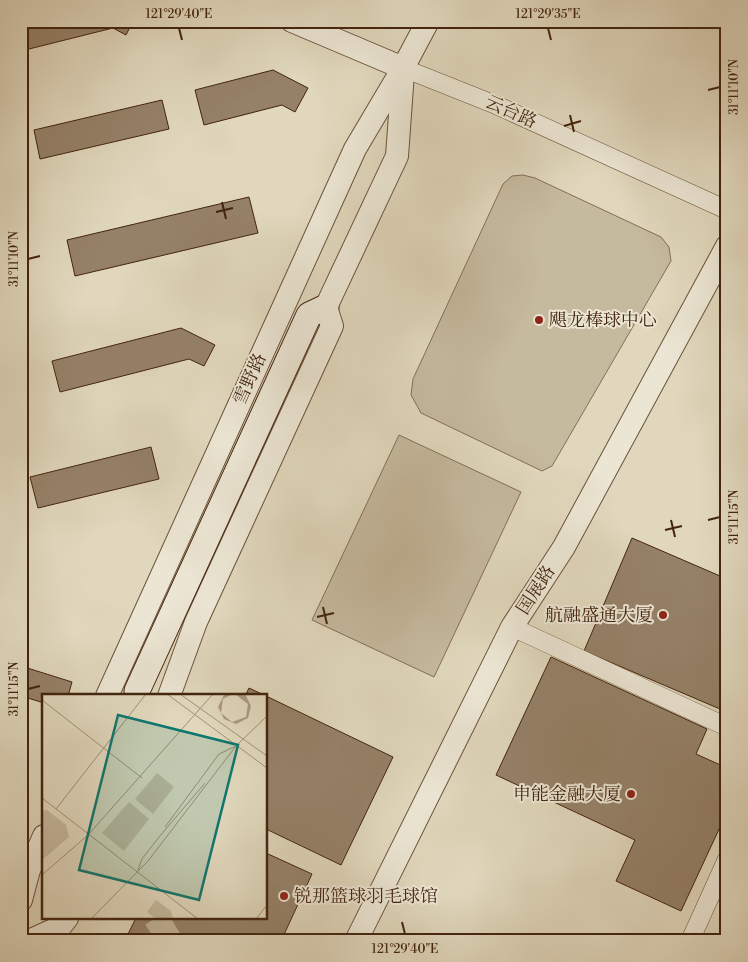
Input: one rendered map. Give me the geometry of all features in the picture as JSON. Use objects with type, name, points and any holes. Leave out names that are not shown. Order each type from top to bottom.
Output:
[{"type":"main road","points":[[137,691],[309,315],[326,307]]},
{"type":"street","name":"云台路","points":[[292,21],[496,105],[727,210]]},
{"type":"street","name":"雪野路","points":[[108,694],[355,149],[403,68],[428,21]]},
{"type":"street","name":"雪野路","points":[[326,307],[396,156],[403,68]]},
{"type":"street","name":"国展路","points":[[356,941],[512,627],[564,547],[727,246]]},
{"type":"street","points":[[170,694],[196,622],[332,326],[326,307]]},
{"type":"street","points":[[512,627],[727,727]]},
{"type":"street","points":[[21,900],[29,870],[42,841]]},
{"type":"street","points":[[690,941],[727,858]]},
{"type":"street","points":[[29,941],[60,927],[65,920]]},
{"type":"shaded area","name":"飓龙棒球中心","points":[[523,175],[535,178],[661,237],[669,247],[671,261],[552,466],[542,471],[421,413],[411,395],[413,379],[503,184],[512,176]]},
{"type":"shaded area","points":[[399,435],[521,492],[434,677],[312,620]]},
{"type":"building","points":[[21,21],[133,21],[126,35],[113,28],[21,51]]},
{"type":"building","points":[[273,70],[308,88],[295,112],[282,105],[204,125],[195,90]]},
{"type":"building","points":[[162,100],[169,129],[40,159],[34,130]]},
{"type":"building","points":[[249,197],[258,233],[75,276],[67,240]]},
{"type":"building","points":[[181,328],[215,345],[204,366],[189,359],[60,392],[52,361]]},
{"type":"building","points":[[151,447],[159,479],[38,508],[30,477]]},
{"type":"building","name":"航融盛通大厦","points":[[632,538],[727,579],[727,712],[584,651]]},
{"type":"building","name":"申能金融大厦","points":[[551,657],[707,729],[696,754],[727,768],[727,812],[681,911],[616,881],[635,840],[496,775]]},
{"type":"building","points":[[21,666],[72,682],[69,694],[42,694],[42,702],[21,696]]},
{"type":"building","points":[[249,688],[262,694],[246,694]]},
{"type":"building","points":[[268,697],[393,757],[341,865],[268,830]]},
{"type":"building","name":"锐那篮球羽毛球馆","points":[[268,854],[312,874],[281,941],[125,940],[135,920],[268,920]]},
{"type":"tunnel","points":[[157,920],[170,941]]},
{"type":"place","name":"飓龙棒球中心","points":[[539,320]]},
{"type":"place","name":"航融盛通大厦","points":[[663,615]]},
{"type":"place","name":"申能金融大厦","points":[[631,794]]},
{"type":"place","name":"锐那篮球羽毛球馆","points":[[284,896]]}]
